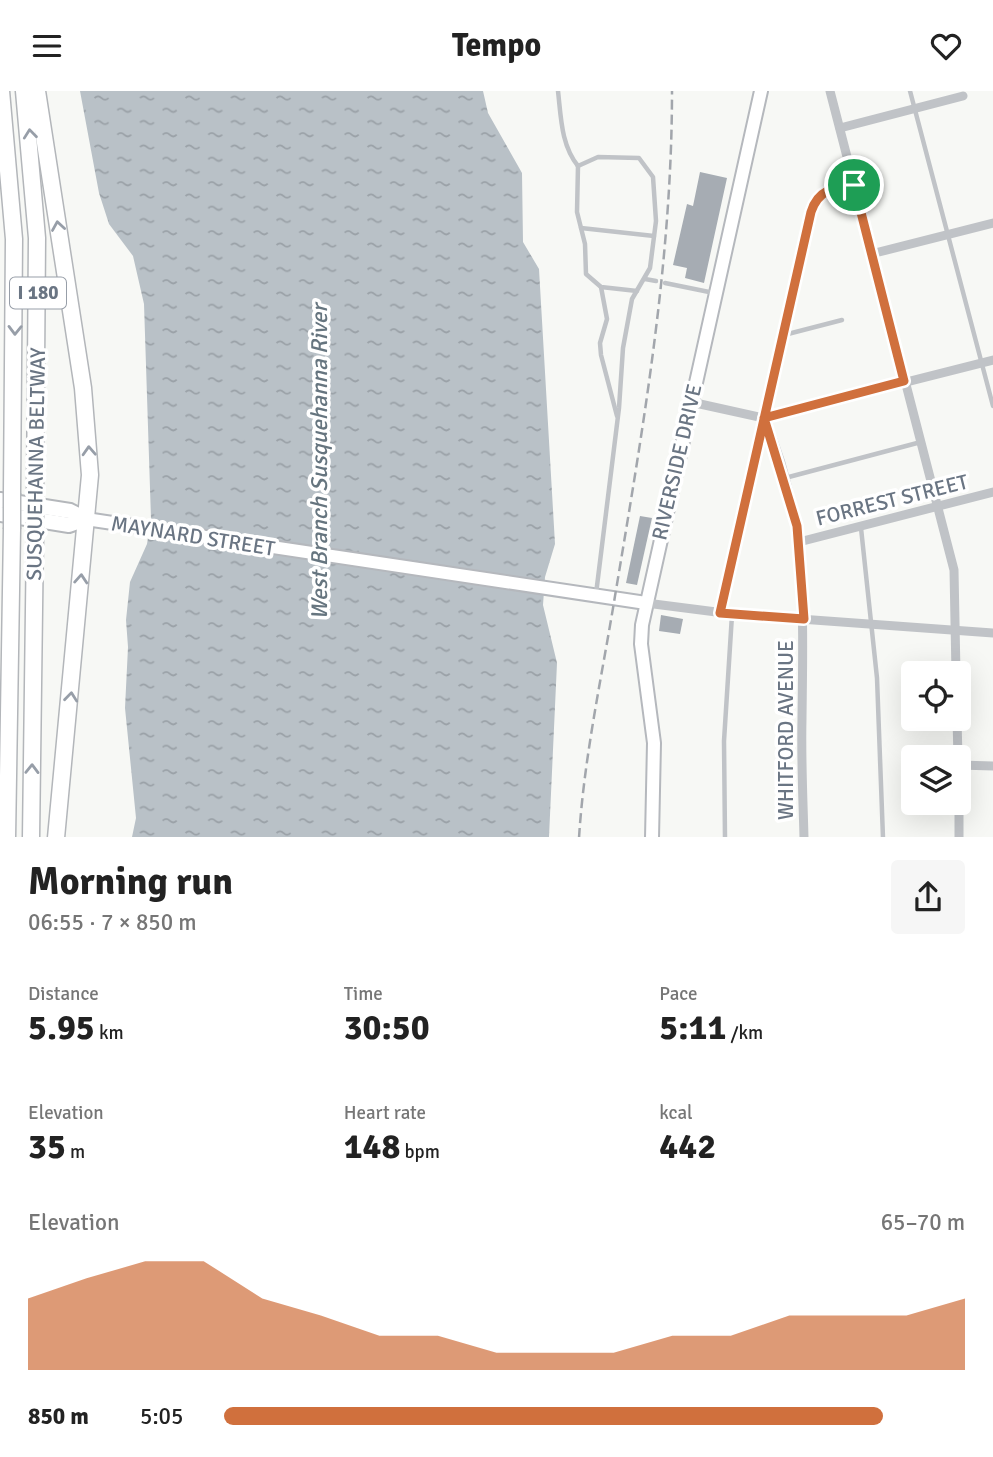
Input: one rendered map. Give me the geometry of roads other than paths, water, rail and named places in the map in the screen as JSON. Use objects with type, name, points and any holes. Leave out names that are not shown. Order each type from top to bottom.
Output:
[{"type":"highway","name":"SUSQUEHANNA BELTWAY","points":[[1,91],[14,239],[6,496],[12,529],[7,837]]},
{"type":"highway","name":"SUSQUEHANNA BELTWAY","points":[[24,91],[37,250],[31,837]]},
{"type":"highway","points":[[37,91],[87,416],[90,475],[77,639],[56,837]]},
{"type":"main road","name":"RIVERSIDE DRIVE","points":[[652,837],[654,743],[641,644],[646,603],[761,91]]},
{"type":"main road","name":"MAYNARD STREET","points":[[6,496],[70,511],[86,519],[135,528],[646,603]]},
{"type":"main road","name":"MAYNARD STREET","points":[[0,514],[69,524],[86,519]]},
{"type":"street","points":[[830,91],[954,570],[956,661]]},
{"type":"street","points":[[840,128],[963,96]]},
{"type":"street","points":[[871,254],[993,223]]},
{"type":"street","points":[[691,402],[764,418],[993,360]]},
{"type":"street","name":"WHITFORD AVENUE","points":[[764,418],[784,478],[799,542],[804,619],[804,837]]},
{"type":"street","name":"FORREST STREET","points":[[799,542],[993,492]]},
{"type":"street","points":[[646,603],[720,613],[993,633]]},
{"type":"street","points":[[971,765],[993,766]]},
{"type":"street","points":[[958,815],[959,837]]},
{"type":"lane","points":[[558,91],[565,139],[570,156],[579,166],[577,212],[586,274],[601,287],[638,291]]},
{"type":"lane","points":[[910,91],[993,406]]},
{"type":"lane","points":[[579,166],[588,159],[633,156],[644,162],[653,177],[657,192],[654,236],[645,279],[629,307],[596,595]]},
{"type":"lane","points":[[720,613],[814,202],[825,191],[854,185]]},
{"type":"lane","points":[[581,228],[654,236]]},
{"type":"lane","points":[[645,279],[656,281]]},
{"type":"lane","points":[[666,283],[715,293]]},
{"type":"lane","points":[[601,287],[607,319],[600,343],[601,355],[618,421]]},
{"type":"lane","points":[[783,335],[842,320]]},
{"type":"lane","points":[[784,478],[920,442]]},
{"type":"lane","points":[[861,526],[872,626],[883,837]]},
{"type":"lane","points":[[725,837],[724,741],[732,614]]},
{"type":"water","name":"West Branch Susquehanna River","points":[[80,91],[483,91],[488,113],[522,173],[523,242],[539,269],[555,544],[545,577],[543,605],[557,663],[549,837],[132,837],[136,818],[125,708],[128,647],[126,620],[130,582],[147,544],[151,519],[144,304],[133,256],[109,224],[99,193]]},
{"type":"railway","points":[[579,837],[589,747],[636,471],[654,345],[667,218],[672,91]]}]
